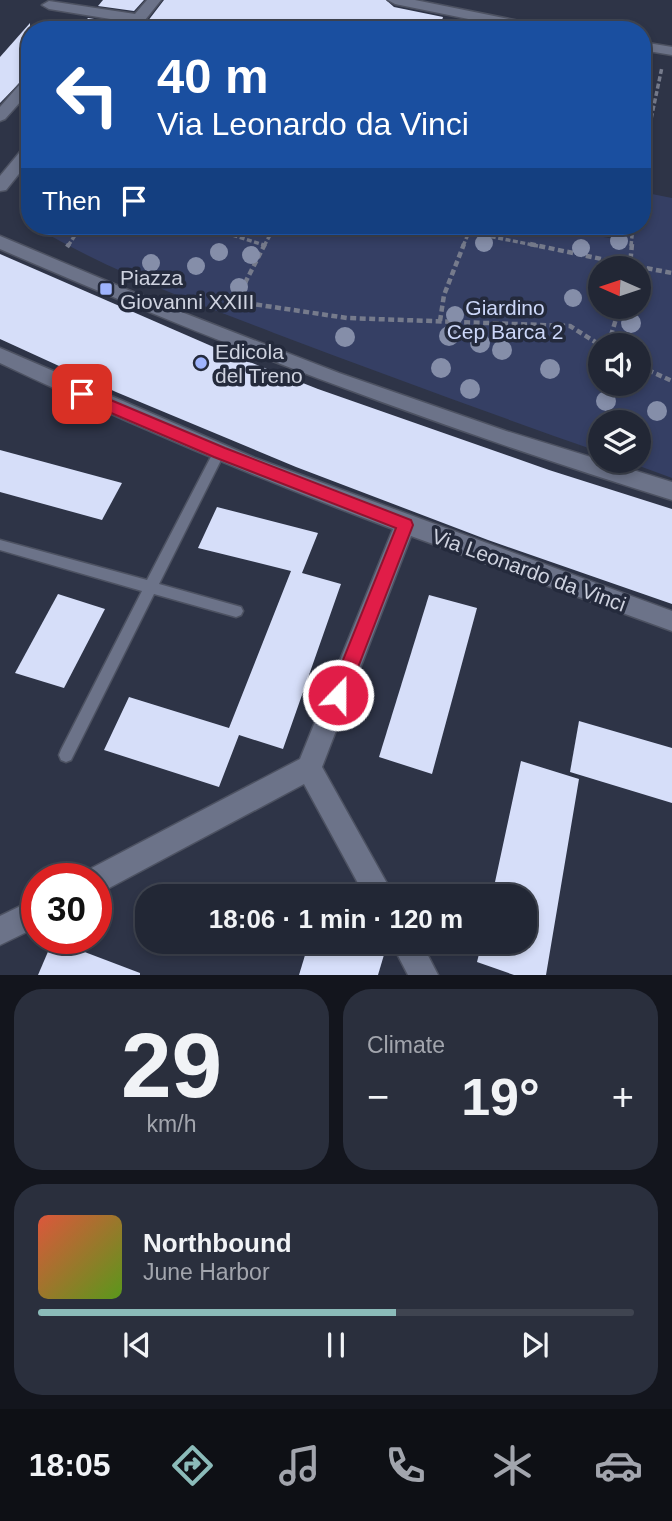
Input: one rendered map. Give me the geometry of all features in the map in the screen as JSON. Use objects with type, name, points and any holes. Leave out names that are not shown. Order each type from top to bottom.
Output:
[{"type":"street","points":[[137,21],[154,0]]},
{"type":"street","points":[[395,0],[465,21]]},
{"type":"street","points":[[49,5],[117,21]]},
{"type":"street","points":[[651,47],[669,50]]},
{"type":"street","points":[[0,116],[21,92]]},
{"type":"street","points":[[0,186],[21,161]]},
{"type":"street","points":[[0,242],[106,289],[330,376],[672,491]]},
{"type":"street","name":"Via Leonardo da Vinci","points":[[0,355],[59,384],[219,452],[405,525],[672,621]]},
{"type":"street","points":[[112,873],[309,768],[405,525]]},
{"type":"street","points":[[309,768],[373,884]]},
{"type":"street","points":[[0,931],[21,920]]},
{"type":"street","points":[[412,954],[424,975]]},
{"type":"lane","points":[[66,755],[219,452]]},
{"type":"lane","points":[[0,545],[236,611]]},
{"type":"path","points":[[651,125],[669,50]]},
{"type":"path","points":[[65,251],[76,235]]},
{"type":"path","points":[[232,235],[264,245]]},
{"type":"path","points":[[270,235],[246,281],[242,299],[246,303],[347,318],[570,326],[588,337]]},
{"type":"path","points":[[440,321],[444,295],[468,235]]},
{"type":"path","points":[[483,235],[588,258]]},
{"type":"path","points":[[630,256],[632,235]]},
{"type":"path","points":[[651,270],[672,273]]},
{"type":"path","points":[[651,371],[672,381]]},
{"type":"green space","name":"Giardino Cep Barca 2","points":[[651,194],[672,198],[672,478],[651,470],[651,410],[588,410],[588,448],[217,311],[132,276],[49,235],[593,235],[614,239],[615,235],[651,235]]},
{"type":"building","points":[[103,0],[144,0],[134,11],[98,6]]},
{"type":"building","points":[[164,0],[386,0],[394,7],[443,17],[442,21],[148,21]]},
{"type":"building","points":[[88,18],[106,21],[86,21]]},
{"type":"building","points":[[21,33],[21,81],[0,103],[0,57]]},
{"type":"building","points":[[0,254],[232,355],[318,389],[549,470],[672,509],[672,604],[488,540],[296,467],[116,392],[0,339]]},
{"type":"building","points":[[0,450],[122,483],[102,520],[0,492]]},
{"type":"building","points":[[217,507],[318,533],[302,573],[341,584],[283,749],[239,735],[219,787],[104,750],[129,697],[229,728],[291,571],[198,548]]},
{"type":"building","points":[[58,594],[105,609],[64,688],[15,673]]},
{"type":"building","points":[[429,595],[477,608],[432,774],[379,757]]},
{"type":"building","points":[[579,721],[672,748],[672,803],[570,772]]},
{"type":"building","points":[[521,761],[579,779],[546,975],[514,975],[477,962],[479,954],[537,954],[537,884],[495,884]]},
{"type":"building","points":[[47,954],[90,954],[140,973],[140,975],[38,975]]},
{"type":"building","points":[[305,954],[384,954],[378,975],[299,975]]},
{"type":"place","name":"Piazza Giovanni XXIII","points":[[106,289]]},
{"type":"place","name":"Edicola del Treno","points":[[201,363]]},
{"type":"route","points":[[82,394],[219,452],[405,525],[338,695]]}]
